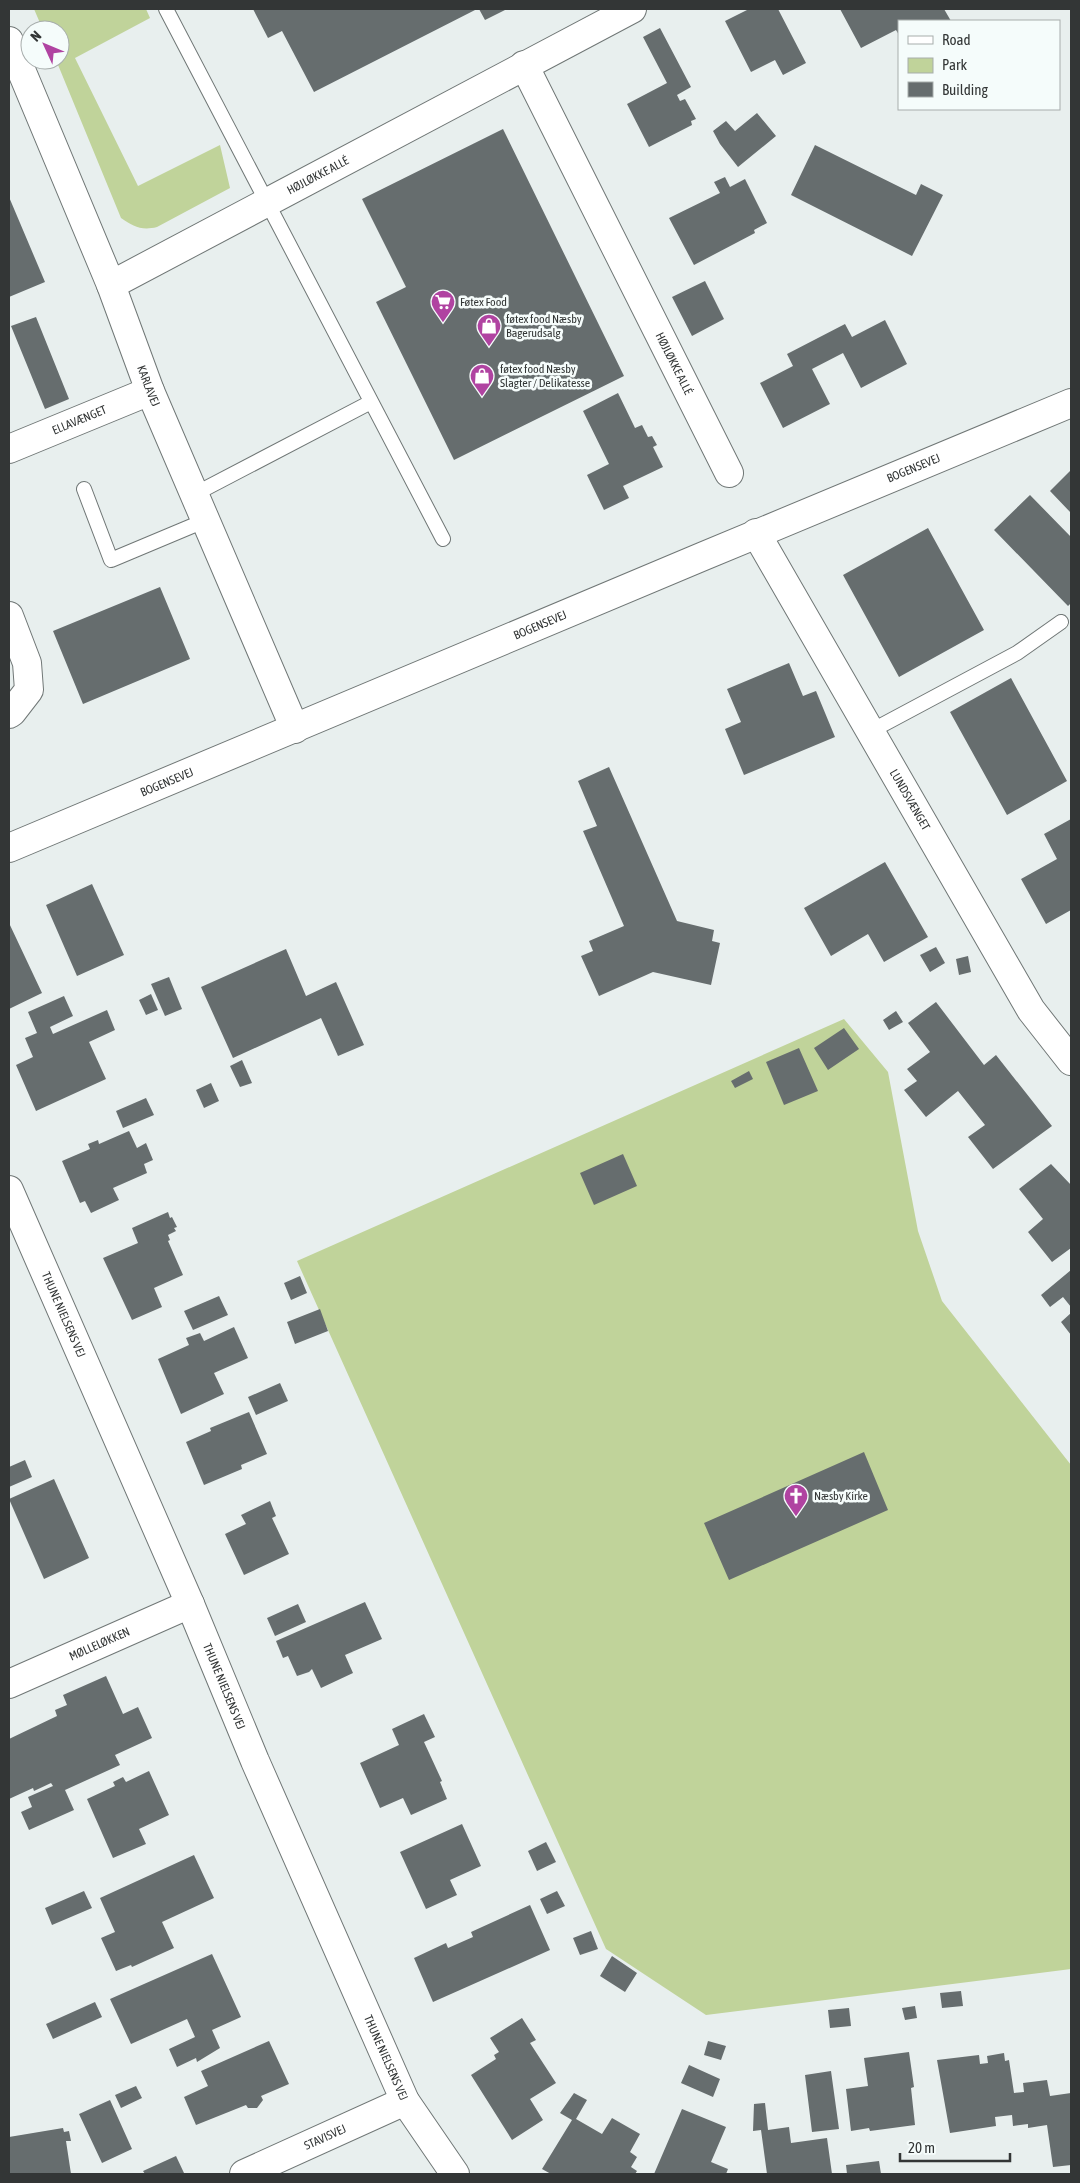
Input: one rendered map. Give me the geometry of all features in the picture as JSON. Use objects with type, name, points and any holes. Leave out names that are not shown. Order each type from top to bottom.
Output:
[{"type":"street","name":"HØJLØKKE ALLÉ","points":[[111,284],[632,9]]},
{"type":"street","name":"KARLAVEJ","points":[[9,41],[15,75],[111,284],[150,391],[204,522],[295,730]]},
{"type":"street","name":"HØJLØKKE ALLÉ","points":[[524,65],[730,473]]},
{"type":"street","name":"ELLAVÆNGET","points":[[9,449],[150,391]]},
{"type":"street","name":"BOGENSEVEJ","points":[[9,848],[295,730],[756,533],[1071,403]]},
{"type":"street","name":"LUNDSVÆNGET","points":[[756,533],[1031,1010],[1071,1061]]},
{"type":"street","points":[[9,616],[28,663],[29,690],[9,714]]},
{"type":"street","name":"THUNE NIELSENS VEJ","points":[[9,1190],[190,1604],[255,1760],[405,2101],[454,2174]]},
{"type":"street","name":"MØLLELØKKEN","points":[[9,1684],[190,1604]]},
{"type":"street","name":"STAVISVEJ","points":[[244,2174],[405,2101]]},
{"type":"lane","points":[[166,9],[443,539]]},
{"type":"lane","points":[[193,495],[371,402]]},
{"type":"lane","points":[[84,489],[111,560],[204,522]]},
{"type":"lane","points":[[870,731],[1017,654],[1061,622]]},
{"type":"green space","points":[[34,9],[146,9],[150,18],[75,58],[138,186],[220,145],[230,188],[157,227],[138,227],[121,218],[60,70],[70,70],[70,20],[39,20]]},
{"type":"green space","points":[[844,1019],[888,1072],[918,1231],[942,1301],[1071,1465],[1071,1969],[706,2015],[606,1949],[297,1261]]},
{"type":"building","points":[[253,9],[477,9],[314,92],[282,31],[268,38]]},
{"type":"building","points":[[479,9],[507,9],[485,20]]},
{"type":"building","points":[[749,9],[778,9],[806,63],[783,75],[775,60],[751,72],[725,21]]},
{"type":"building","points":[[840,9],[944,9],[950,20],[898,20],[898,33],[896,30],[861,48]]},
{"type":"building","points":[[660,28],[691,87],[677,95],[680,101],[685,99],[696,119],[691,121],[692,125],[649,147],[627,104],[667,83],[643,37]]},
{"type":"building","points":[[757,113],[776,136],[738,167],[720,144],[713,131],[726,121],[735,131]]},
{"type":"building","points":[[503,129],[624,376],[454,460],[376,302],[406,287],[362,199]]},
{"type":"building","points":[[815,145],[916,195],[921,184],[943,195],[912,256],[791,195]]},
{"type":"building","points":[[725,177],[730,187],[745,179],[767,223],[754,230],[755,233],[694,265],[669,218],[720,193],[714,182]]},
{"type":"building","points":[[9,197],[45,282],[9,297]]},
{"type":"building","points":[[705,281],[724,319],[692,336],[672,297]]},
{"type":"building","points":[[36,317],[69,399],[45,409],[11,326]]},
{"type":"building","points":[[885,320],[907,364],[861,388],[843,353],[812,369],[830,404],[783,428],[760,383],[793,366],[787,354],[845,324],[852,337]]},
{"type":"building","points":[[618,393],[635,428],[642,425],[648,437],[652,436],[657,445],[653,447],[663,467],[623,486],[629,498],[604,510],[587,475],[609,464],[583,411]]},
{"type":"building","points":[[1071,470],[1071,513],[1050,491]]},
{"type":"building","points":[[1030,495],[1071,537],[1071,603],[1068,606],[994,530]]},
{"type":"building","points":[[928,528],[984,630],[899,677],[843,575]]},
{"type":"building","points":[[160,587],[190,659],[83,704],[53,631]]},
{"type":"building","points":[[789,663],[803,696],[816,691],[835,737],[744,775],[725,729],[741,722],[727,689]]},
{"type":"building","points":[[1011,678],[1067,781],[1007,815],[950,712]]},
{"type":"building","points":[[609,767],[677,921],[714,930],[712,941],[720,943],[711,985],[653,972],[599,996],[581,956],[593,951],[589,941],[624,926],[583,831],[597,826],[578,781]]},
{"type":"building","points":[[1071,819],[1071,910],[1046,924],[1021,879],[1057,859],[1044,834]]},
{"type":"building","points":[[885,862],[928,937],[884,962],[868,934],[831,956],[804,908]]},
{"type":"building","points":[[92,884],[124,955],[77,976],[46,905]]},
{"type":"building","points":[[9,923],[42,993],[9,1009]]},
{"type":"building","points":[[936,947],[945,963],[930,972],[920,955]]},
{"type":"building","points":[[286,949],[306,996],[336,982],[364,1045],[338,1056],[321,1018],[233,1058],[201,987]]},
{"type":"building","points":[[968,956],[971,972],[959,975],[956,959]]},
{"type":"building","points":[[169,977],[182,1009],[165,1016],[151,984]]},
{"type":"building","points":[[151,994],[158,1010],[146,1015],[139,1000]]},
{"type":"building","points":[[64,996],[73,1016],[50,1027],[53,1034],[107,1010],[115,1030],[89,1042],[106,1079],[36,1111],[16,1065],[33,1057],[25,1038],[37,1033],[28,1012]]},
{"type":"building","points":[[936,1002],[984,1065],[996,1055],[1052,1126],[993,1169],[968,1137],[985,1125],[958,1091],[926,1117],[904,1090],[917,1081],[907,1069],[930,1052],[908,1023]]},
{"type":"building","points":[[896,1011],[903,1022],[889,1030],[883,1020]]},
{"type":"building","points":[[844,1028],[859,1049],[828,1070],[814,1048]]},
{"type":"building","points":[[799,1048],[818,1091],[784,1105],[766,1062]]},
{"type":"building","points":[[242,1060],[252,1083],[240,1087],[230,1066]]},
{"type":"building","points":[[749,1071],[753,1079],[735,1088],[731,1081]]},
{"type":"building","points":[[211,1083],[219,1101],[204,1108],[196,1090]]},
{"type":"building","points":[[146,1098],[154,1115],[123,1128],[116,1111]]},
{"type":"building","points":[[129,1131],[137,1148],[146,1143],[153,1160],[144,1164],[147,1173],[113,1188],[119,1200],[91,1213],[85,1201],[80,1203],[62,1161],[90,1149],[88,1144],[98,1140],[99,1144]]},
{"type":"building","points":[[623,1154],[637,1186],[594,1205],[580,1173]]},
{"type":"building","points":[[1051,1164],[1071,1185],[1071,1248],[1052,1262],[1028,1232],[1043,1219],[1019,1189]]},
{"type":"building","points":[[168,1212],[177,1227],[174,1228],[176,1231],[168,1235],[170,1240],[168,1241],[183,1275],[154,1288],[162,1307],[132,1320],[103,1258],[138,1243],[132,1228]]},
{"type":"building","points":[[1071,1270],[1071,1307],[1063,1297],[1050,1307],[1041,1295]]},
{"type":"building","points":[[300,1276],[307,1293],[291,1300],[284,1283]]},
{"type":"building","points":[[219,1296],[228,1315],[193,1330],[184,1311]]},
{"type":"building","points":[[320,1309],[328,1331],[295,1344],[287,1322]]},
{"type":"building","points":[[1071,1313],[1071,1335],[1061,1322]]},
{"type":"building","points":[[234,1327],[248,1358],[214,1373],[224,1394],[181,1414],[158,1359],[189,1345],[186,1338],[200,1333],[204,1341]]},
{"type":"building","points":[[280,1383],[288,1401],[256,1415],[248,1397]]},
{"type":"building","points":[[249,1412],[267,1454],[241,1465],[242,1469],[204,1485],[186,1442],[211,1431],[210,1428]]},
{"type":"building","name":"Næsby Kirke","points":[[864,1452],[888,1510],[729,1580],[704,1523]]},
{"type":"building","points":[[25,1460],[32,1477],[9,1487],[9,1467]]},
{"type":"building","points":[[54,1479],[89,1558],[44,1579],[9,1499]]},
{"type":"building","points":[[270,1501],[276,1516],[272,1518],[289,1554],[244,1575],[225,1534],[246,1524],[241,1515]]},
{"type":"building","points":[[365,1602],[382,1639],[345,1655],[353,1673],[321,1688],[312,1669],[297,1676],[288,1656],[283,1658],[276,1641]]},
{"type":"building","points":[[298,1604],[306,1622],[275,1636],[267,1618]]},
{"type":"building","points":[[106,1676],[123,1714],[138,1707],[152,1738],[115,1755],[120,1765],[65,1790],[74,1810],[29,1830],[21,1812],[32,1807],[28,1797],[53,1786],[51,1783],[34,1791],[33,1788],[9,1799],[9,1739],[57,1716],[55,1710],[67,1705],[63,1695]]},
{"type":"building","points":[[424,1714],[435,1737],[424,1742],[442,1781],[440,1782],[447,1799],[411,1815],[403,1798],[380,1808],[360,1763],[399,1745],[392,1729]]},
{"type":"building","points":[[149,1771],[169,1815],[139,1829],[146,1844],[113,1858],[87,1799],[115,1786],[113,1782],[123,1777],[126,1782]]},
{"type":"building","points":[[462,1824],[481,1866],[450,1880],[457,1895],[426,1909],[400,1852]]},
{"type":"building","points":[[546,1842],[556,1862],[537,1871],[528,1851]]},
{"type":"building","points":[[194,1855],[214,1898],[162,1922],[174,1948],[132,1967],[131,1965],[116,1971],[101,1938],[115,1932],[100,1898]]},
{"type":"building","points":[[84,1891],[92,1908],[52,1925],[45,1908]]},
{"type":"building","points":[[557,1891],[565,1906],[547,1914],[540,1899]]},
{"type":"building","points":[[530,1905],[550,1950],[433,2002],[414,1958],[446,1943],[448,1948],[473,1937],[471,1932]]},
{"type":"building","points":[[591,1931],[598,1949],[580,1955],[573,1938]]},
{"type":"building","points":[[212,1954],[241,2017],[212,2030],[220,2048],[197,2062],[196,2058],[177,2067],[169,2049],[195,2037],[187,2019],[131,2044],[110,1999]]},
{"type":"building","points":[[612,1956],[637,1973],[625,1992],[600,1976]]},
{"type":"building","points":[[961,1991],[963,2006],[942,2008],[940,1993]]},
{"type":"building","points":[[95,2002],[102,2017],[53,2039],[46,2024]]},
{"type":"building","points":[[915,2006],[917,2018],[905,2020],[902,2008]]},
{"type":"building","points":[[849,2008],[851,2026],[830,2028],[828,2010]]},
{"type":"building","points":[[522,2018],[536,2040],[530,2043],[556,2083],[530,2099],[543,2120],[512,2140],[471,2075],[496,2059],[494,2055],[499,2052],[490,2038]]},
{"type":"building","points":[[269,2041],[289,2084],[261,2096],[263,2100],[257,2108],[248,2108],[246,2105],[196,2125],[184,2097],[208,2086],[201,2071]]},
{"type":"building","points":[[708,2041],[726,2046],[721,2060],[704,2055]]},
{"type":"building","points":[[909,2052],[914,2087],[911,2088],[915,2125],[870,2131],[869,2128],[851,2131],[846,2089],[868,2086],[864,2058]]},
{"type":"building","points":[[1004,2053],[1005,2061],[1009,2060],[1014,2093],[1024,2092],[1023,2083],[1047,2080],[1050,2096],[1071,2093],[1071,2165],[1053,2167],[1047,2125],[1028,2128],[1028,2124],[1013,2126],[1012,2115],[995,2117],[996,2126],[950,2133],[937,2060],[979,2055],[980,2064],[988,2063],[987,2056]]},
{"type":"building","points":[[689,2065],[720,2079],[713,2097],[681,2083]]},
{"type":"building","points":[[831,2071],[839,2129],[812,2132],[805,2075]]},
{"type":"building","points":[[136,2086],[142,2098],[121,2108],[115,2095]]},
{"type":"building","points":[[574,2093],[587,2100],[576,2119],[602,2134],[612,2118],[640,2134],[630,2152],[637,2157],[631,2167],[637,2171],[635,2174],[551,2174],[542,2169],[572,2120],[560,2113]]},
{"type":"building","points":[[110,2100],[132,2149],[102,2163],[79,2114]]},
{"type":"building","points":[[765,2103],[768,2130],[789,2127],[791,2143],[827,2138],[832,2174],[767,2174],[761,2130],[753,2131],[754,2104]]},
{"type":"building","points":[[682,2109],[726,2127],[711,2162],[728,2169],[726,2174],[654,2174]]},
{"type":"building","points":[[63,2128],[64,2132],[69,2131],[71,2141],[66,2141],[71,2174],[9,2174],[9,2137]]},
{"type":"building","points":[[176,2156],[184,2173],[145,2174],[143,2171]]},
{"type":"building","points":[[879,2161],[881,2174],[847,2174],[846,2165]]},
{"type":"place","name":"Føtex Food","points":[[443,323]]},
{"type":"place","name":"føtex food Næsby Bagerudsalg","points":[[489,347]]},
{"type":"place","name":"føtex food Næsby Slagter / Delikatesse","points":[[482,397]]},
{"type":"place","name":"Næsby Kirke","points":[[796,1517]]}]
